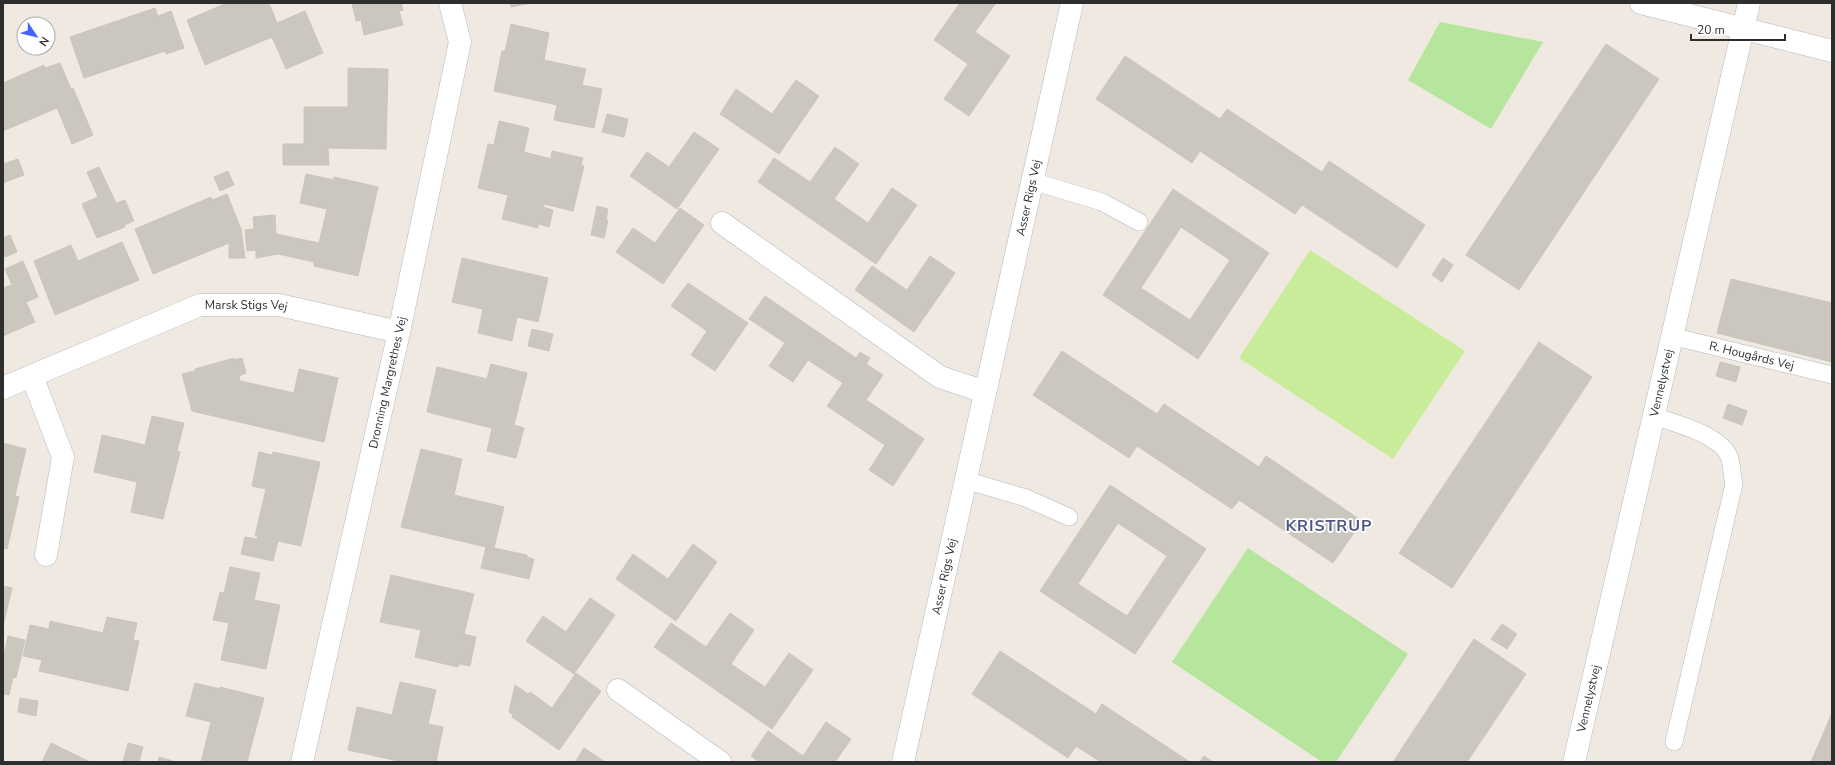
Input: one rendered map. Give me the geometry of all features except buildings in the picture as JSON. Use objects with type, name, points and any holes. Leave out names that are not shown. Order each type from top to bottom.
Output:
[{"type":"street","name":"Dronning Margrethes Vej","points":[[302,762],[398,332],[460,42],[450,3]]},
{"type":"street","name":"Asser Rigs Vej","points":[[903,762],[1072,3]]},
{"type":"street","points":[[1641,3],[1832,51]]},
{"type":"street","name":"Vennelystvej","points":[[1574,762],[1749,3]]},
{"type":"street","points":[[722,223],[940,377],[985,392]]},
{"type":"street","name":"Marsk Stigs Vej","points":[[3,388],[200,305],[279,305],[398,332]]},
{"type":"street","points":[[32,376],[63,457],[46,556]]},
{"type":"street","points":[[618,690],[720,762]]},
{"type":"lane","points":[[1032,181],[1102,202],[1139,222]]},
{"type":"lane","name":"R. Hougårds Vej","points":[[1671,336],[1832,375]]},
{"type":"lane","points":[[1653,416],[1700,432],[1716,441],[1730,457],[1734,484],[1674,742]]},
{"type":"lane","points":[[965,480],[1026,498],[1069,517]]},
{"type":"green space","points":[[1440,22],[1543,42],[1491,129],[1408,80]]},
{"type":"green space","points":[[1310,250],[1465,351],[1393,459],[1239,358]]},
{"type":"green space","points":[[1248,548],[1408,654],[1336,762],[1322,762],[1172,662]]},
{"type":"district","name":"KRISTRUP","points":[[1329,526]]}]
